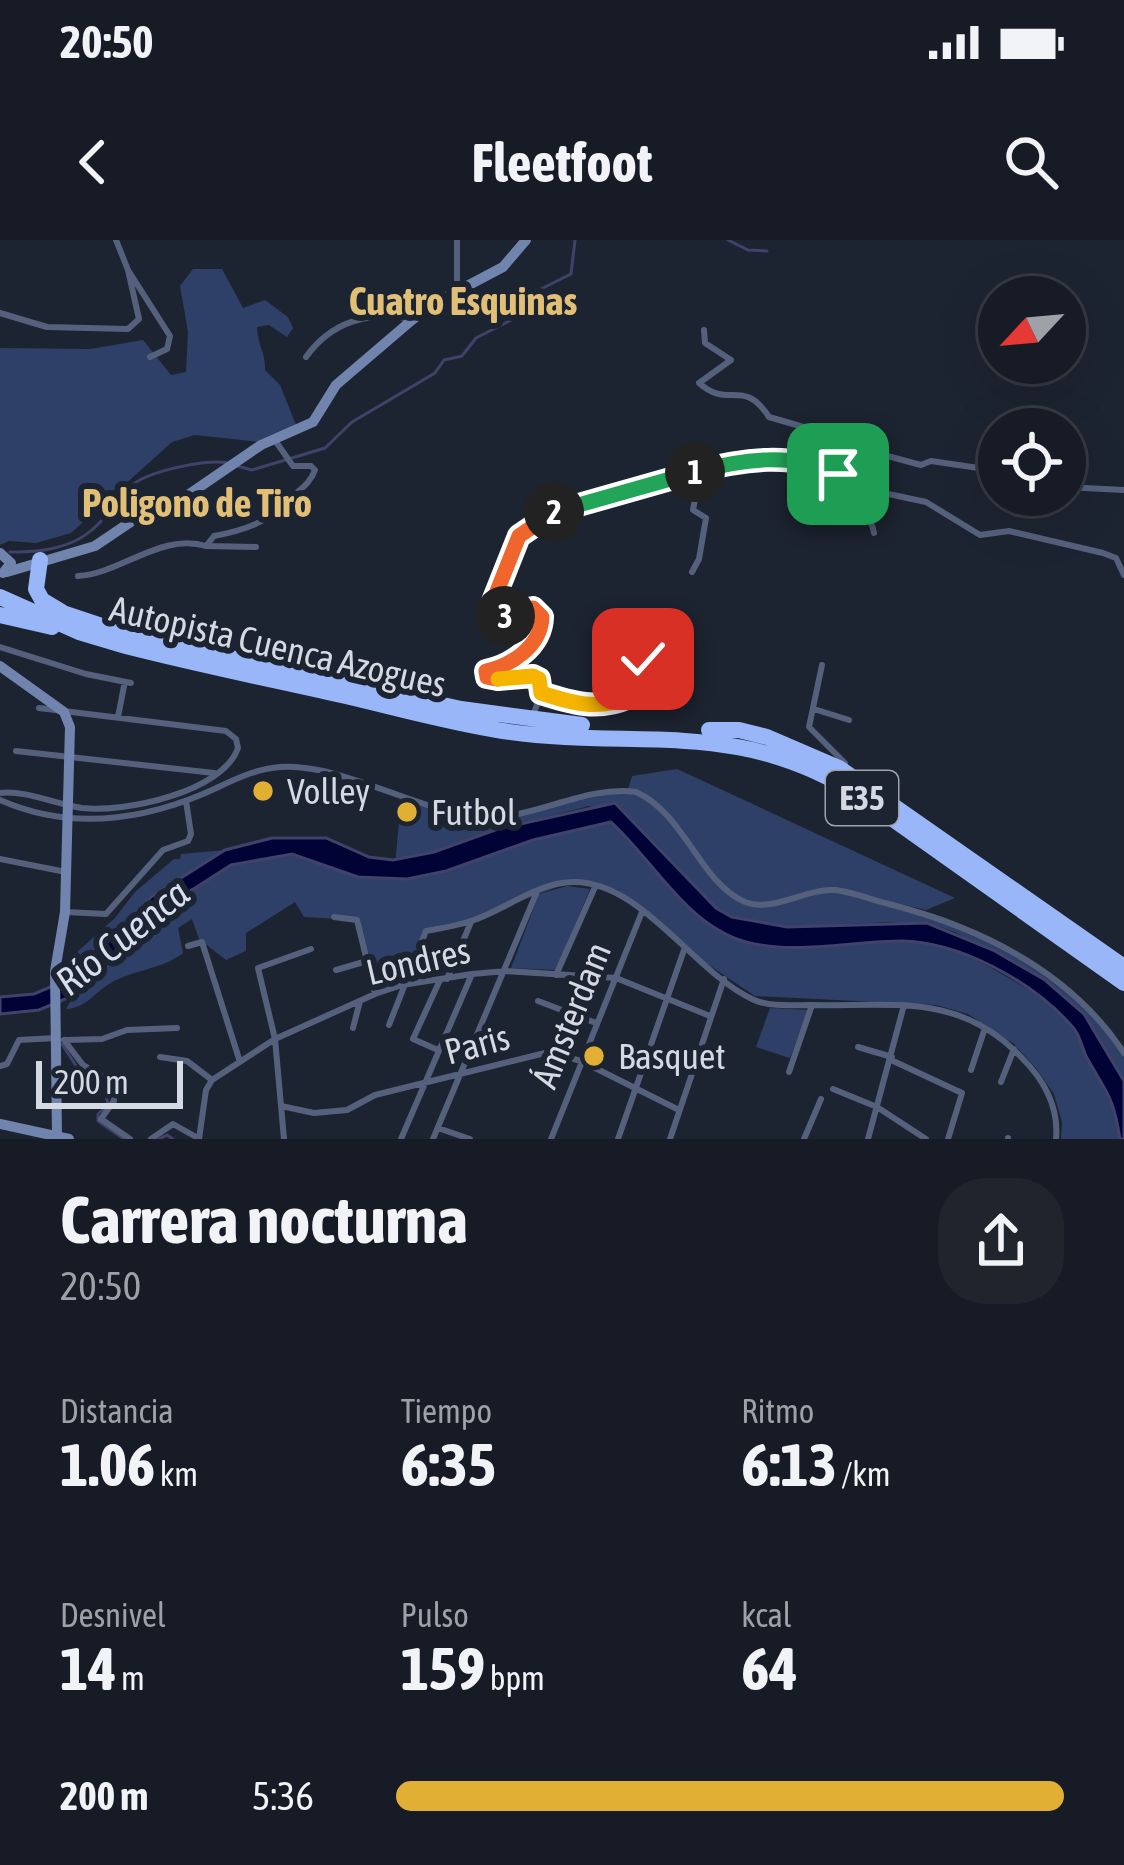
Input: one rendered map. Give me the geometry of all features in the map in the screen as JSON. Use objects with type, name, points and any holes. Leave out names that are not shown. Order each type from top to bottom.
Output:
[{"type":"highway","points":[[38,561],[36,589],[42,600],[62,612]]},
{"type":"highway","name":"Autopista Cuenca Azogues","points":[[2,564],[62,612],[132,636],[531,722],[739,730],[792,745],[854,776],[1124,967]]},
{"type":"highway","name":"Autopista Cuenca Azogues","points":[[0,597],[79,632],[155,653],[480,727],[553,736],[700,740],[769,752],[859,795],[1124,983]]},
{"type":"highway","points":[[0,615],[79,632]]},
{"type":"main road","points":[[2,564],[38,561],[94,546],[127,523],[169,508],[274,439],[313,422],[336,386],[412,320],[503,267],[526,240]]},
{"type":"main road","points":[[0,666],[60,709],[70,727],[65,912],[55,971],[54,1015],[63,1138],[0,1124]]},
{"type":"street","points":[[0,313],[46,327],[128,329],[139,319],[116,240]]},
{"type":"street","points":[[457,240],[457,292]]},
{"type":"street","points":[[128,270],[170,336],[167,349],[150,357]]},
{"type":"street","points":[[306,357],[319,342],[362,316],[412,320]]},
{"type":"street","points":[[704,330],[705,343],[731,360],[705,376],[700,387],[729,396],[749,395],[769,417],[807,428],[846,451],[921,465],[931,461],[978,468]]},
{"type":"street","points":[[206,546],[214,536],[254,526],[279,513],[314,476],[311,466],[290,461],[274,439]]},
{"type":"street","points":[[823,467],[876,454]]},
{"type":"street","points":[[531,722],[541,693],[536,677],[491,680],[486,671],[518,658],[542,630],[542,617],[533,608],[497,619],[488,614],[519,536],[551,513],[700,470],[769,459],[823,467],[879,492],[926,502],[980,535],[1019,532],[1103,553],[1122,563],[1124,575]]},
{"type":"street","points":[[692,572],[706,518],[693,510],[700,470]]},
{"type":"street","points":[[852,480],[874,533]]},
{"type":"street","points":[[1086,488],[1124,490]]},
{"type":"street","points":[[78,576],[189,542],[256,547]]},
{"type":"street","points":[[541,693],[593,706],[624,700],[633,692],[649,646],[646,632]]},
{"type":"street","points":[[0,647],[127,685],[118,716]]},
{"type":"street","points":[[822,665],[808,727],[854,776]]},
{"type":"street","points":[[0,796],[68,812],[141,804],[218,773],[238,748],[232,734],[39,708]]},
{"type":"street","points":[[814,709],[849,720]]},
{"type":"street","points":[[16,752],[218,773]]},
{"type":"street","points":[[0,796],[115,821],[187,801],[260,770],[297,766],[470,815],[508,816],[584,797],[636,792],[674,821],[708,868],[743,901],[770,904],[836,890],[938,915],[974,930],[1056,978],[1103,1022],[1124,1053]]},
{"type":"street","points":[[65,912],[106,914],[163,850],[188,841],[187,801]]},
{"type":"street","points":[[0,859],[66,872]]},
{"type":"street","points":[[389,1025],[426,931],[470,922],[573,881],[626,898],[754,1000],[812,1006],[904,1005],[953,1011],[985,1028],[1037,1074],[1056,1113],[1056,1139]]},
{"type":"street","points":[[556,975],[595,886]]},
{"type":"street","points":[[433,1139],[537,892]]},
{"type":"street","name":"Ámsterdam","points":[[551,1139],[642,912]]},
{"type":"street","points":[[334,917],[357,920],[375,994]]},
{"type":"street","points":[[438,1051],[413,1039],[470,922]]},
{"type":"street","points":[[188,946],[202,942],[239,1063]]},
{"type":"street","points":[[618,1139],[685,949]]},
{"type":"street","points":[[284,1139],[275,1039],[258,968],[311,950]]},
{"type":"street","points":[[336,970],[368,961]]},
{"type":"street","name":"Londres","points":[[212,1080],[275,1039],[375,994],[472,974],[506,971],[616,978],[710,1016]]},
{"type":"street","points":[[401,1139],[472,974]]},
{"type":"street","points":[[670,1139],[724,979]]},
{"type":"street","points":[[353,1028],[360,1001]]},
{"type":"street","points":[[538,1001],[596,1023]]},
{"type":"street","points":[[868,1139],[904,1005]]},
{"type":"street","points":[[788,1072],[812,1006]]},
{"type":"street","points":[[0,1066],[7,1064],[19,1040],[102,1039],[127,1030],[177,1028]]},
{"type":"street","points":[[971,1070],[985,1028]]},
{"type":"street","points":[[59,1039],[83,1065],[110,1080],[114,1101],[101,1118],[130,1139]]},
{"type":"street","points":[[858,1047],[962,1093],[948,1139]]},
{"type":"street","points":[[1001,1082],[1014,1049]]},
{"type":"street","name":"Paris","points":[[281,1106],[314,1113],[347,1110],[375,1095],[549,1052],[581,1060],[680,1110]]},
{"type":"street","points":[[151,1139],[172,1124],[198,1139],[212,1080],[188,1061],[160,1057]]},
{"type":"street","points":[[833,1090],[877,1107],[926,1139]]},
{"type":"street","points":[[804,1139],[821,1099]]},
{"type":"street","points":[[438,1128],[470,1139]]},
{"type":"shaded area","points":[[193,269],[222,269],[243,308],[265,300],[288,317],[293,328],[287,337],[269,325],[257,327],[257,333],[265,370],[280,385],[296,425],[261,442],[195,435],[172,442],[71,533],[36,543],[0,545],[0,348],[90,349],[143,340],[171,375],[186,372],[188,332],[180,286]]},
{"type":"shaded area","points":[[677,769],[955,898],[926,910],[855,893],[958,923],[1043,970],[1113,1033],[1124,1053],[1124,1081],[1045,980],[955,932],[890,922],[787,927],[732,917],[716,908],[636,823],[589,806],[499,829],[452,850],[395,866],[401,799],[470,815],[508,816],[628,790],[632,776]]},
{"type":"shaded area","points":[[611,822],[681,898],[786,946],[939,944],[1036,994],[1074,1027],[1114,1099],[1120,1139],[1061,1139],[1062,1122],[1054,1094],[1036,1068],[1014,1044],[968,1014],[936,1005],[755,996],[685,949],[618,890],[573,881],[470,920],[425,928],[401,983],[376,991],[357,920],[304,917],[295,902],[246,933],[246,951],[226,960],[199,939],[192,919],[178,928],[183,953],[118,979],[84,1003],[66,1009],[74,995],[161,910],[231,865],[292,854],[446,871],[533,840]]},
{"type":"shaded area","points":[[225,850],[151,897],[72,978],[62,982],[65,963],[174,859],[181,854]]},
{"type":"shaded area","points":[[567,886],[590,889],[556,970],[511,968],[539,894]]},
{"type":"shaded area","points":[[770,1008],[808,1010],[790,1058],[756,1047]]},
{"type":"water","name":"Río Cuenca","points":[[615,803],[716,908],[732,917],[787,927],[927,923],[993,950],[1045,980],[1084,1014],[1124,1081],[1124,1139],[1120,1139],[1111,1103],[1076,1031],[1015,979],[970,956],[924,943],[784,947],[725,934],[688,907],[611,822],[533,840],[446,871],[407,879],[358,877],[292,854],[231,865],[161,910],[82,992],[39,1010],[0,1014],[0,997],[34,994],[72,978],[151,897],[225,850],[272,838],[326,838],[369,857],[393,860],[434,852],[498,829]]},
{"type":"waterway","points":[[237,466],[252,470],[325,448],[352,422],[435,373],[444,360],[462,356],[476,338],[521,315],[535,292],[571,274],[575,240]]},
{"type":"waterway","points":[[728,240],[748,250],[767,251]]},
{"type":"waterway","points":[[10,552],[75,541],[98,524],[129,488],[147,477],[191,464],[228,463]]},
{"type":"waterway","points":[[62,1044],[78,1069],[104,1084],[108,1105],[98,1114],[98,1121],[124,1139]]},
{"type":"waterway","points":[[159,1139],[167,1135],[173,1139]]},
{"type":"place","name":"Volley","points":[[263,791]]},
{"type":"place","name":"Futbol","points":[[407,812]]},
{"type":"place","name":"Basquet","points":[[594,1056]]},
{"type":"district","name":"Cuatro Esquinas","points":[[463,301]]},
{"type":"district","name":"Poligono de Tiro","points":[[197,503]]},
{"type":"route","points":[[643,659],[628,698],[593,706],[541,693],[539,679],[533,676],[487,677],[488,668],[498,669],[518,658],[542,630],[542,617],[533,608],[497,619],[488,614],[522,532],[551,513],[723,464],[800,460],[838,474]]}]
